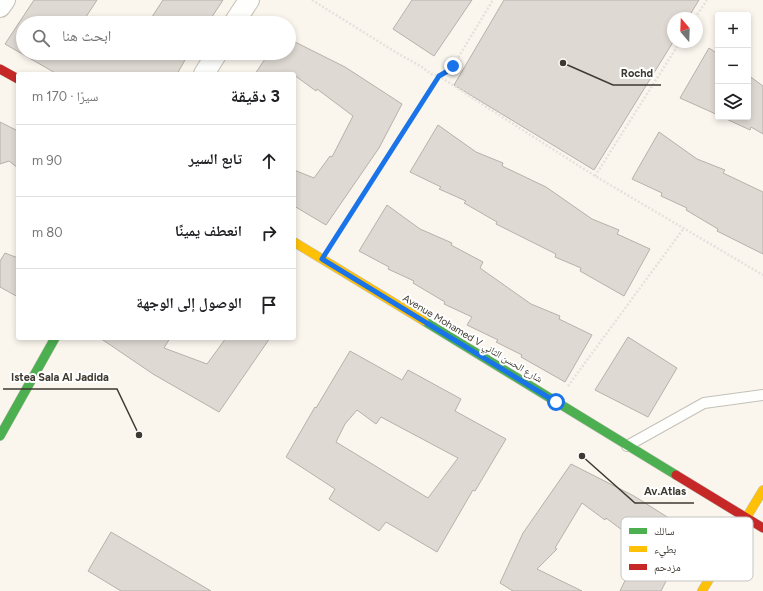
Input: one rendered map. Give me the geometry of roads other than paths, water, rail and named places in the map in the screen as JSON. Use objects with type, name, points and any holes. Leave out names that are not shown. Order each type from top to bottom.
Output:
[{"type":"street","points":[[0,8],[5,0]]},
{"type":"street","points":[[239,16],[249,0]]},
{"type":"street","points":[[205,72],[213,60]]},
{"type":"street","points":[[0,69],[16,78]]},
{"type":"street","name":"Avenue Mohamed V شارع الحسن الثاني","points":[[296,243],[744,517]]},
{"type":"street","points":[[0,436],[54,340]]},
{"type":"street","points":[[747,517],[763,490]]},
{"type":"street","name":"Avenue Mohamed V شارع الحسن الثاني","points":[[753,522],[763,528]]},
{"type":"street","points":[[702,591],[708,581]]},
{"type":"lane","points":[[627,446],[704,403],[763,395]]},
{"type":"place","name":"Rochd","points":[[563,63]]},
{"type":"place","name":"Istea Sala Al Jadida","points":[[139,435]]},
{"type":"place","name":"Av.Atlas","points":[[582,456]]}]
